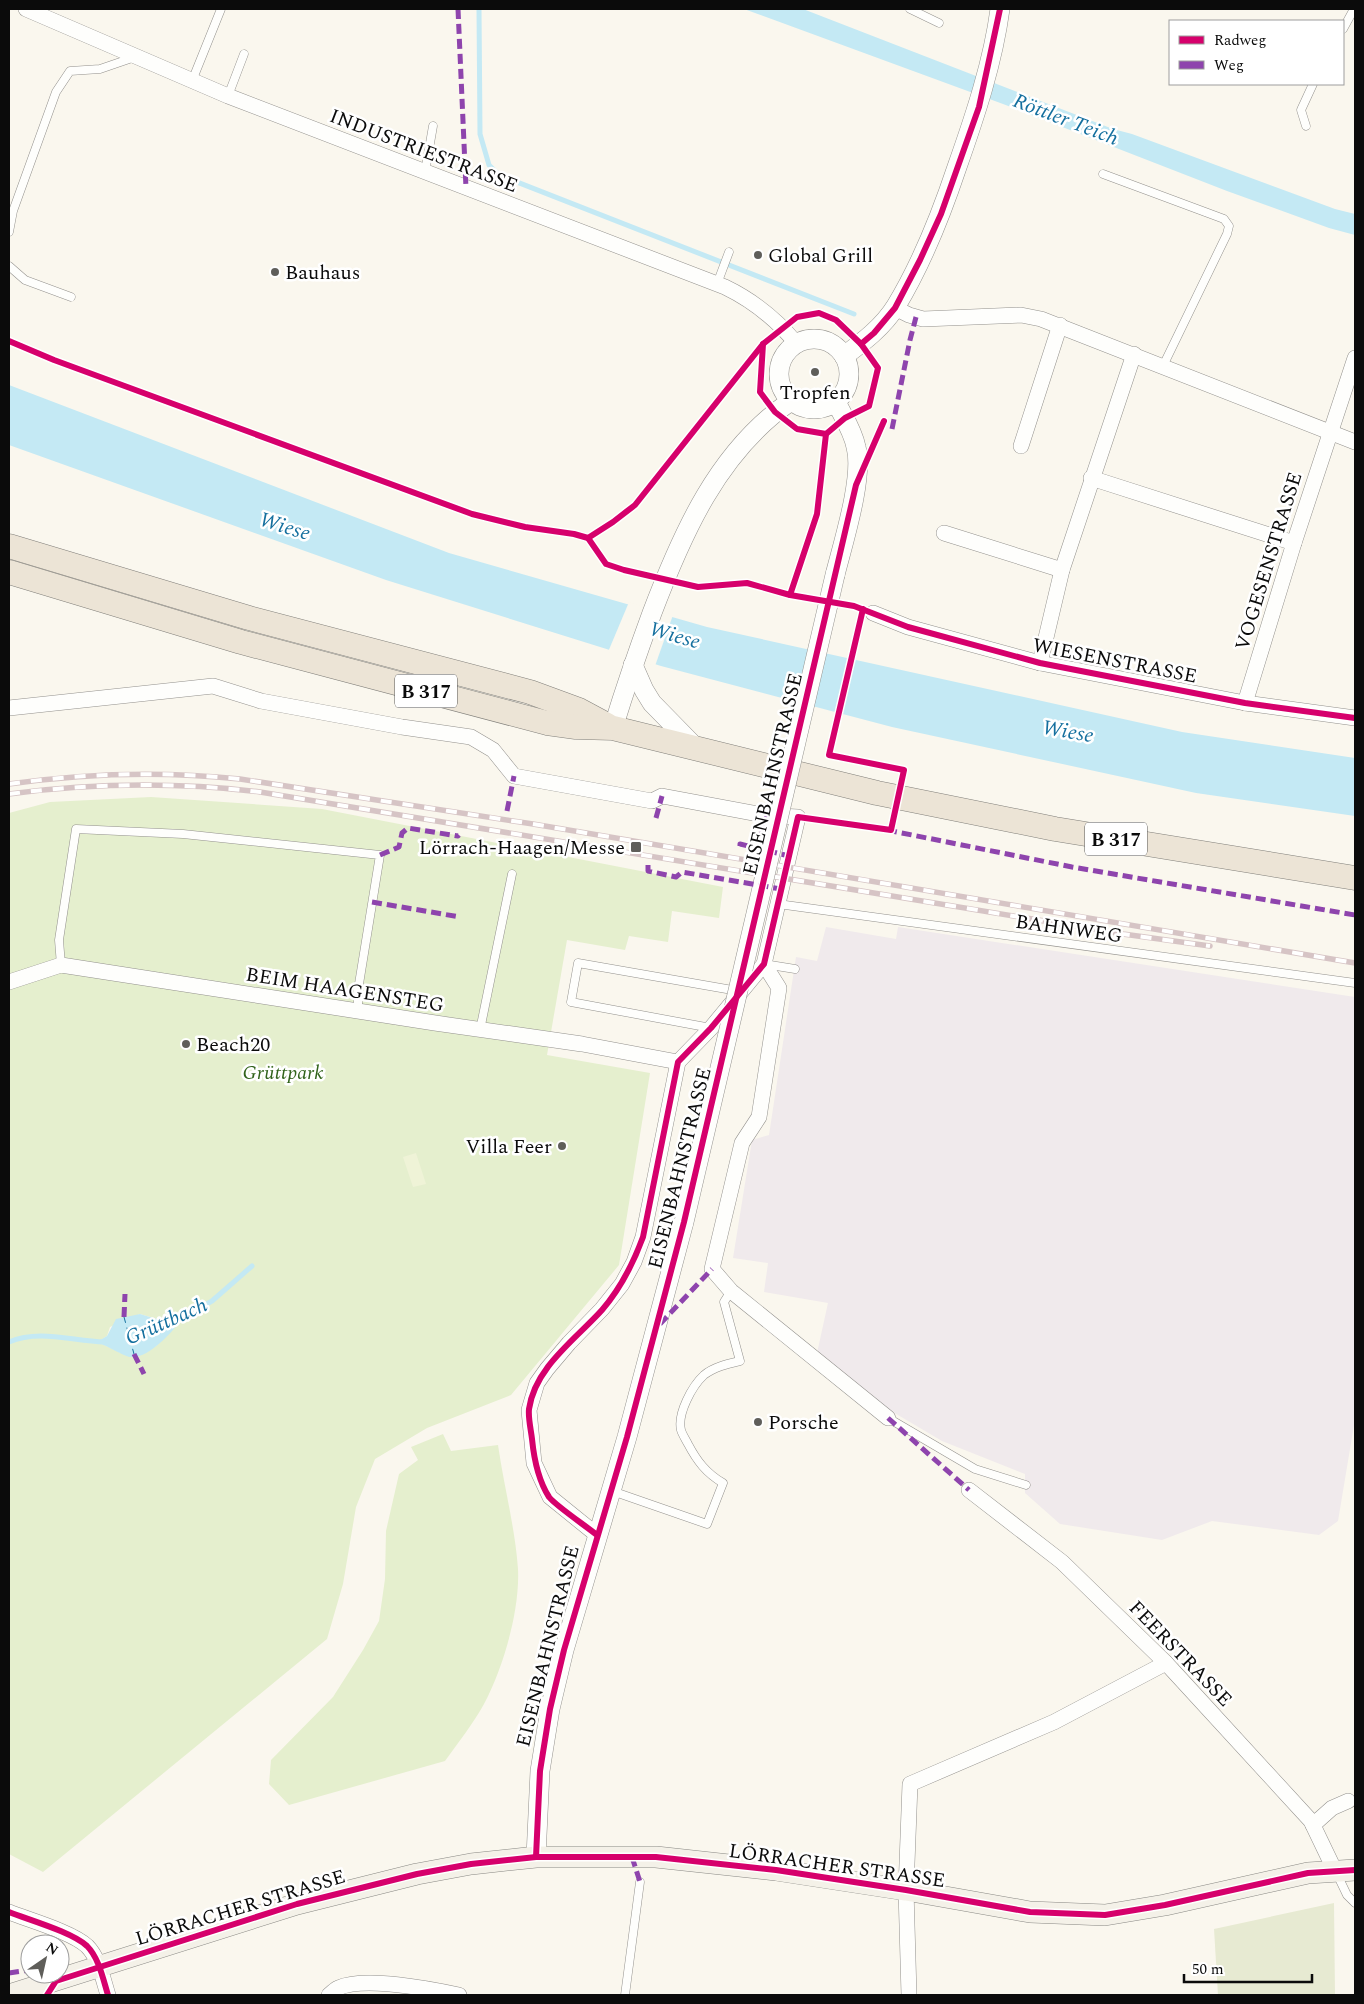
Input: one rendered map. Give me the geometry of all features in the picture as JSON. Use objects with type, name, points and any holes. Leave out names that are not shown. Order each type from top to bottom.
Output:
[{"type":"main road","name":"B 317","points":[[9,546],[248,618],[530,692],[579,710],[613,728]]},
{"type":"main road","name":"B 317","points":[[9,572],[240,642],[547,723],[576,727],[613,728],[877,793],[1055,829],[1355,878]]},
{"type":"main road","name":"LÖRRACHER STRASSE","points":[[9,1995],[297,1904],[417,1874],[471,1864],[536,1856],[656,1857],[776,1870],[1030,1912],[1105,1915],[1165,1905],[1308,1873],[1345,1870]]},
{"type":"street","name":"INDUSTRIESTRASSE","points":[[26,9],[228,96],[425,172],[720,277],[733,291],[770,315],[796,343]]},
{"type":"street","points":[[844,356],[874,333],[895,308],[941,214],[979,107],[1000,9]]},
{"type":"street","points":[[895,308],[923,319],[1021,315],[1060,325],[1355,442]]},
{"type":"street","points":[[1021,446],[1060,325]]},
{"type":"street","points":[[809,339],[823,340],[835,346],[844,356],[848,368],[848,380],[844,392],[836,402],[826,408],[802,407],[791,401],[784,393],[779,382],[781,360],[796,343],[809,339]]},
{"type":"street","points":[[1040,663],[1062,570],[1134,354]]},
{"type":"street","name":"VOGESENSTRASSE","points":[[1245,703],[1294,543],[1355,358]]},
{"type":"street","points":[[613,728],[624,689],[670,567],[695,514],[729,462],[775,412],[791,401]]},
{"type":"street","name":"EISENBAHNSTRASSE","points":[[536,1856],[540,1771],[550,1709],[564,1650],[627,1437],[684,1222],[856,485],[858,464],[856,447],[836,402]]},
{"type":"street","points":[[1092,478],[1294,543]]},
{"type":"street","points":[[944,533],[1062,570]]},
{"type":"street","name":"WIESENSTRASSE","points":[[873,613],[908,627],[1040,663],[1245,703],[1355,718]]},
{"type":"street","points":[[633,665],[644,690],[663,716],[697,749]]},
{"type":"street","points":[[9,708],[213,686],[261,701],[471,737],[493,750],[514,776],[652,801],[662,796],[763,815],[798,817],[764,964],[711,1028],[678,1062],[643,1237],[634,1262],[622,1284],[602,1309],[542,1376],[537,1383],[528,1410],[534,1464],[550,1497],[597,1535]]},
{"type":"street","name":"BEIM HAAGENSTEG","points":[[9,982],[61,964],[480,1030],[582,1044],[678,1062]]},
{"type":"street","points":[[764,964],[779,988],[759,1117],[742,1142],[712,1269],[731,1291],[888,1418]]},
{"type":"street","name":"FEERSTRASSE","points":[[969,1490],[1062,1562],[1166,1663],[1313,1825],[1345,1870]]},
{"type":"street","name":"LÖRRACHER STRASSE","points":[[906,1890],[910,1784],[1054,1722],[1166,1663]]},
{"type":"street","points":[[1313,1825],[1332,1808],[1348,1801]]},
{"type":"street","points":[[906,1890],[909,1995]]},
{"type":"street","points":[[9,1912],[78,1940],[87,1946],[99,1966],[108,1995]]},
{"type":"street","points":[[329,1995],[337,1988],[377,1984],[424,1987],[459,1995]]},
{"type":"lane","points":[[192,80],[221,9]]},
{"type":"lane","points":[[910,9],[939,23]]},
{"type":"lane","points":[[1344,27],[1354,9]]},
{"type":"lane","points":[[228,96],[244,54]]},
{"type":"lane","points":[[9,232],[13,211],[56,92],[70,71],[100,69],[136,57]]},
{"type":"lane","points":[[1306,126],[1302,110],[1313,85]]},
{"type":"lane","points":[[425,172],[433,126]]},
{"type":"lane","points":[[1102,174],[1224,219],[1229,226],[1227,234],[1163,366]]},
{"type":"lane","points":[[720,277],[729,252]]},
{"type":"lane","points":[[9,266],[25,280],[71,296]]},
{"type":"lane","points":[[61,964],[59,940],[76,830],[140,831],[202,836],[380,855],[358,990],[358,1011]]},
{"type":"lane","points":[[480,1030],[512,874]]},
{"type":"lane","name":"BAHNWEG","points":[[778,904],[1355,984]]},
{"type":"lane","points":[[711,1028],[571,1002],[578,963],[742,992]]},
{"type":"lane","points":[[764,964],[794,969]]},
{"type":"lane","points":[[610,1491],[707,1524],[723,1484],[711,1476],[696,1460],[681,1430],[683,1411],[691,1392],[704,1375],[718,1367],[740,1360],[724,1302],[731,1291]]},
{"type":"lane","points":[[888,1418],[975,1469],[1026,1485]]},
{"type":"lane","points":[[1345,1870],[1347,1895],[1355,1902]]},
{"type":"lane","points":[[625,1995],[640,1882]]},
{"type":"shaded area","points":[[826,927],[896,939],[898,927],[1355,997],[1355,1419],[1338,1521],[1319,1535],[1212,1521],[1162,1540],[1060,1524],[1025,1493],[1025,1474],[942,1441],[881,1405],[817,1353],[828,1303],[764,1292],[768,1263],[733,1258],[752,1140],[769,1135],[796,957],[817,961]]},
{"type":"green space","name":"Grüttpark","points":[[151,797],[322,809],[723,887],[719,918],[672,911],[668,942],[629,936],[625,950],[567,940],[547,1055],[650,1073],[619,1265],[511,1395],[427,1428],[375,1459],[356,1507],[343,1584],[327,1639],[43,1872],[9,1854],[9,813],[50,802]],"holes":[[[140,1314],[160,1320],[182,1318],[156,1346],[121,1353],[98,1342],[107,1336],[110,1327]]]},
{"type":"green space","points":[[416,1153],[426,1184],[413,1187],[403,1157]]},
{"type":"green space","points":[[443,1434],[451,1451],[498,1445],[514,1538],[518,1585],[509,1639],[498,1674],[475,1719],[445,1761],[289,1805],[269,1784],[271,1760],[333,1697],[379,1621],[385,1579],[386,1531],[399,1474],[418,1460],[411,1447]]},
{"type":"green space","points":[[1334,1903],[1335,1995],[1218,1995],[1214,1929]]},
{"type":"water","name":"Röttler Teich","points":[[744,9],[803,9],[1113,129],[1132,134],[1335,209],[1355,214],[1355,235],[1329,228],[1227,191],[1003,104]]},
{"type":"water","name":"Wiese","points":[[9,385],[449,553],[707,627],[1182,732],[1355,758],[1355,816],[1196,793],[892,727],[661,666],[386,580],[9,445]]},
{"type":"water","points":[[140,1314],[160,1320],[183,1318],[160,1344],[145,1354],[130,1357],[97,1342],[107,1336],[116,1319]]},
{"type":"pier","points":[[629,602],[673,615],[655,666],[608,652]]},
{"type":"waterway","points":[[479,9],[480,134],[489,165],[499,175],[854,314]]},
{"type":"waterway","name":"Grüttbach","points":[[178,1320],[212,1301],[252,1266]]},
{"type":"waterway","name":"Grüttbach","points":[[9,1342],[32,1336],[104,1342]]},
{"type":"ferry route","points":[[124,1317],[134,1354]]},
{"type":"railway","points":[[9,784],[67,777],[124,774],[211,776],[240,779],[533,824],[1355,963]]},
{"type":"railway","points":[[9,794],[40,790],[134,785],[166,785],[260,792],[1123,934],[1210,946]]},
{"type":"marked path","points":[[458,9],[466,188]]},
{"type":"marked path","points":[[892,429],[916,317]]},
{"type":"marked path","points":[[507,811],[514,776]]},
{"type":"marked path","points":[[656,818],[662,796]]},
{"type":"marked path","points":[[757,849],[767,816]]},
{"type":"marked path","points":[[380,855],[399,847],[402,833],[408,828],[459,835]]},
{"type":"marked path","points":[[887,830],[1072,867],[1355,915]]},
{"type":"marked path","points":[[740,846],[740,844],[789,856]]},
{"type":"marked path","points":[[648,865],[648,871],[676,877],[682,872],[781,889]]},
{"type":"marked path","points":[[372,902],[460,917]]},
{"type":"marked path","points":[[660,1324],[712,1269]]},
{"type":"marked path","points":[[124,1317],[125,1294]]},
{"type":"marked path","points":[[134,1354],[144,1374]]},
{"type":"marked path","points":[[888,1418],[969,1490]]},
{"type":"marked path","points":[[632,1857],[640,1882]]},
{"type":"marked path","points":[[9,1973],[20,1971]]},
{"type":"cycle path","points":[[861,344],[874,333],[895,308],[941,214],[979,107],[1000,9]]},
{"type":"cycle path","points":[[588,538],[635,505],[763,344],[797,317],[819,313],[836,320],[861,344],[878,368],[869,406],[845,418],[826,434],[817,514],[790,595]]},
{"type":"cycle path","points":[[9,341],[54,360],[472,514],[525,527],[574,534],[588,538],[606,564],[624,570],[698,587],[747,583],[790,595],[854,606],[908,627],[1040,663],[1245,703],[1355,718]]},
{"type":"cycle path","points":[[763,344],[760,392],[775,412],[797,429],[826,434]]},
{"type":"cycle path","points":[[536,1857],[540,1771],[550,1709],[564,1650],[627,1437],[684,1222],[856,485],[884,421]]},
{"type":"cycle path","points":[[597,1535],[553,1501],[542,1484],[535,1462],[529,1420],[529,1409],[533,1394],[539,1380],[548,1367],[609,1302],[635,1257],[643,1237],[678,1062],[711,1028],[764,964],[798,817],[891,830],[904,770],[829,755],[863,609]]},
{"type":"cycle path","points":[[47,1995],[56,1981],[297,1904],[417,1874],[471,1864],[536,1857],[656,1857],[776,1870],[1030,1912],[1105,1915],[1165,1905],[1308,1873],[1355,1870]]},
{"type":"cycle path","points":[[9,1912],[61,1931],[87,1946],[98,1963],[108,1995]]},
{"type":"place","name":"Global Grill","points":[[758,255]]},
{"type":"place","name":"Bauhaus","points":[[275,272]]},
{"type":"place","name":"Tropfen","points":[[815,372]]},
{"type":"place","name":"Lörrach-Haagen/Messe","points":[[636,847]]},
{"type":"place","name":"Beach20","points":[[186,1044]]},
{"type":"place","name":"Villa Feer","points":[[562,1146]]},
{"type":"place","name":"Porsche","points":[[758,1422]]}]
